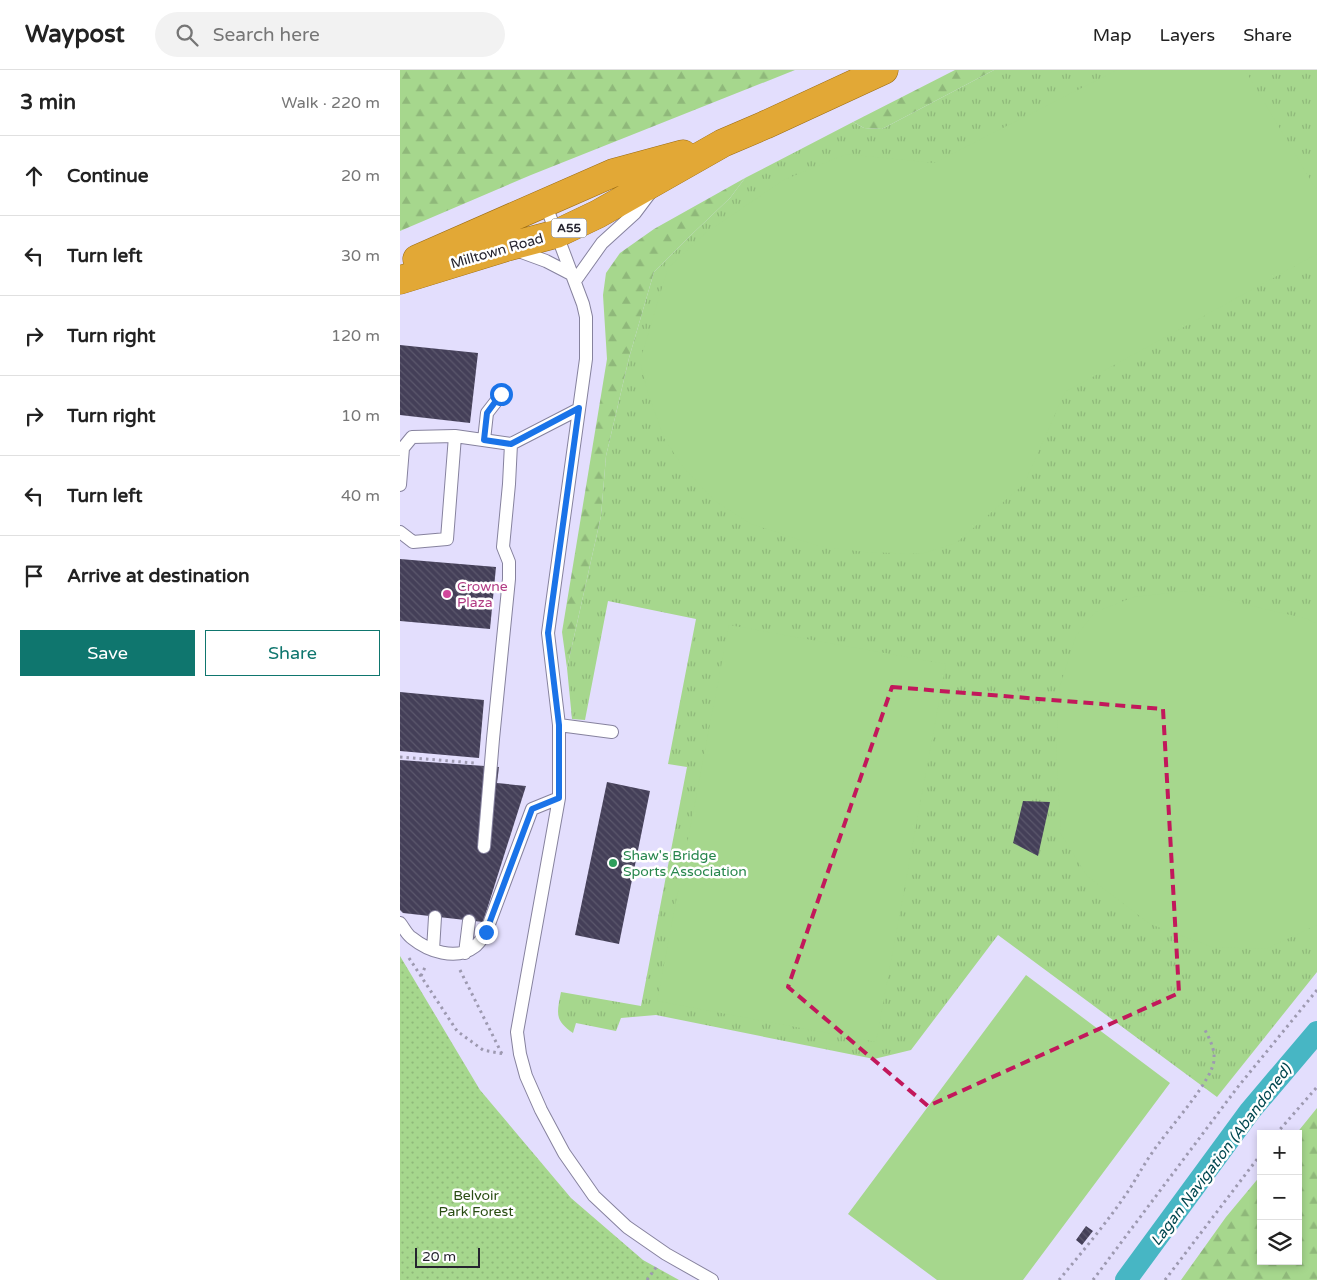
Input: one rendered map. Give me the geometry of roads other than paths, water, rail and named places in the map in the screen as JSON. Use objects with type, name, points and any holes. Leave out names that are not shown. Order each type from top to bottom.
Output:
[{"type":"highway","name":"Milltown Road","points":[[400,280],[556,234],[598,214],[723,143],[773,122],[884,70]]},
{"type":"highway","name":"Milltown Road","points":[[400,267],[613,173],[723,143]]},
{"type":"lane","points":[[574,278],[602,243],[635,213],[663,177]]},
{"type":"lane","points":[[545,203],[583,304],[586,316],[586,359],[548,633],[559,725],[559,798],[517,1032],[520,1054],[526,1076],[541,1110],[564,1153],[594,1196],[627,1227],[666,1254],[712,1280]]},
{"type":"lane","points":[[507,247],[546,261],[574,278]]},
{"type":"lane","points":[[484,440],[487,413],[501,394]]},
{"type":"lane","points":[[400,485],[403,448],[412,438],[455,436],[511,444],[579,408]]},
{"type":"lane","points":[[400,532],[413,542],[447,539],[455,436]]},
{"type":"lane","points":[[484,847],[509,579],[509,562],[504,547],[511,444]]},
{"type":"lane","points":[[559,725],[612,732]]},
{"type":"lane","points":[[400,923],[411,938],[432,950],[459,954],[476,946],[486,932],[532,809],[559,798]]},
{"type":"lane","points":[[432,950],[436,917]]},
{"type":"lane","points":[[459,954],[469,921]]},
{"type":"waterway","name":"Lagan Navigation (Abandoned)","points":[[1126,1280],[1250,1111],[1317,1032]]},
{"type":"place","name":"Crowne Plaza","points":[[447,594]]},
{"type":"place","name":"Shaw's Bridge Sports Association","points":[[613,863]]},
{"type":"park label","name":"Belvoir Park Forest","points":[[476,1204]]}]
